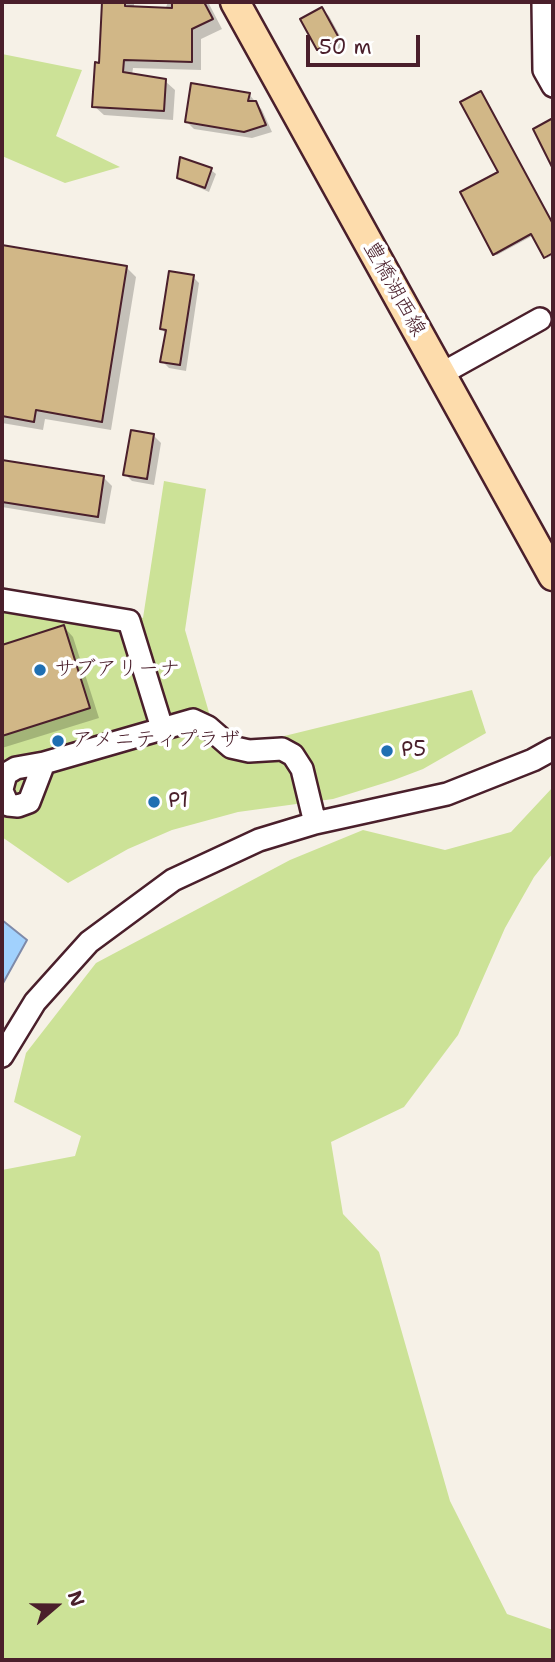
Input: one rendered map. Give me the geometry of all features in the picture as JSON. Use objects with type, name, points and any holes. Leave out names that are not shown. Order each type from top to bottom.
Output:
[{"type":"main road","name":"豊橋湖西線","points":[[235,2],[553,573]]},
{"type":"street","points":[[543,2],[544,70],[553,86]]},
{"type":"street","points":[[442,374],[540,319]]},
{"type":"street","points":[[2,600],[130,621],[162,728]]},
{"type":"street","points":[[44,763],[29,803],[8,805],[2,790],[6,774],[10,771],[193,720],[208,727],[231,747],[249,751],[276,748],[296,758],[302,769],[315,823]]},
{"type":"street","points":[[2,1056],[35,1002],[89,942],[173,880],[259,840],[315,823],[447,794],[533,760],[553,749]]},
{"type":"green space","points":[[2,54],[82,70],[56,136],[120,167],[65,183],[2,156]]},
{"type":"green space","points":[[164,481],[206,489],[185,630],[210,716],[235,739],[249,742],[268,740],[472,690],[486,733],[423,769],[333,799],[238,812],[172,830],[128,849],[68,883],[2,837],[2,594],[143,618]]},
{"type":"green space","points":[[553,787],[553,853],[534,877],[505,928],[458,1035],[404,1107],[331,1142],[343,1214],[379,1252],[450,1501],[507,1614],[553,1630],[553,1660],[2,1660],[2,1170],[75,1156],[81,1136],[14,1102],[26,1053],[96,963],[290,860],[363,830],[445,850],[511,832]]},
{"type":"water","points":[[2,920],[27,940],[2,985]]},
{"type":"building","points":[[102,2],[172,8],[172,2],[204,2],[213,19],[192,29],[192,62],[124,60],[123,72],[166,79],[164,111],[92,107],[95,62],[99,63]]},
{"type":"building","points":[[322,7],[339,38],[317,50],[300,19]]},
{"type":"building","points":[[191,83],[250,93],[248,101],[256,101],[266,125],[244,132],[185,122]]},
{"type":"building","points":[[481,91],[553,224],[553,253],[544,258],[531,234],[493,255],[460,192],[498,172],[460,102]]},
{"type":"building","points":[[553,118],[553,169],[533,129]]},
{"type":"building","points":[[180,157],[212,168],[205,188],[177,178]]},
{"type":"building","points":[[2,245],[127,266],[102,422],[36,410],[34,422],[2,416]]},
{"type":"building","points":[[169,271],[194,275],[180,365],[160,362],[166,330],[160,329]]},
{"type":"building","points":[[131,430],[154,434],[147,479],[123,475]]},
{"type":"building","points":[[2,460],[104,476],[98,517],[2,502]]},
{"type":"building","name":"サブアリーナ","points":[[64,625],[90,708],[2,736],[2,645]]},
{"type":"place","name":"サブアリーナ","points":[[40,670]]},
{"type":"place","name":"アメニティプラザ","points":[[58,741]]},
{"type":"place","name":"P5","points":[[387,751]]},
{"type":"place","name":"P1","points":[[154,802]]}]
